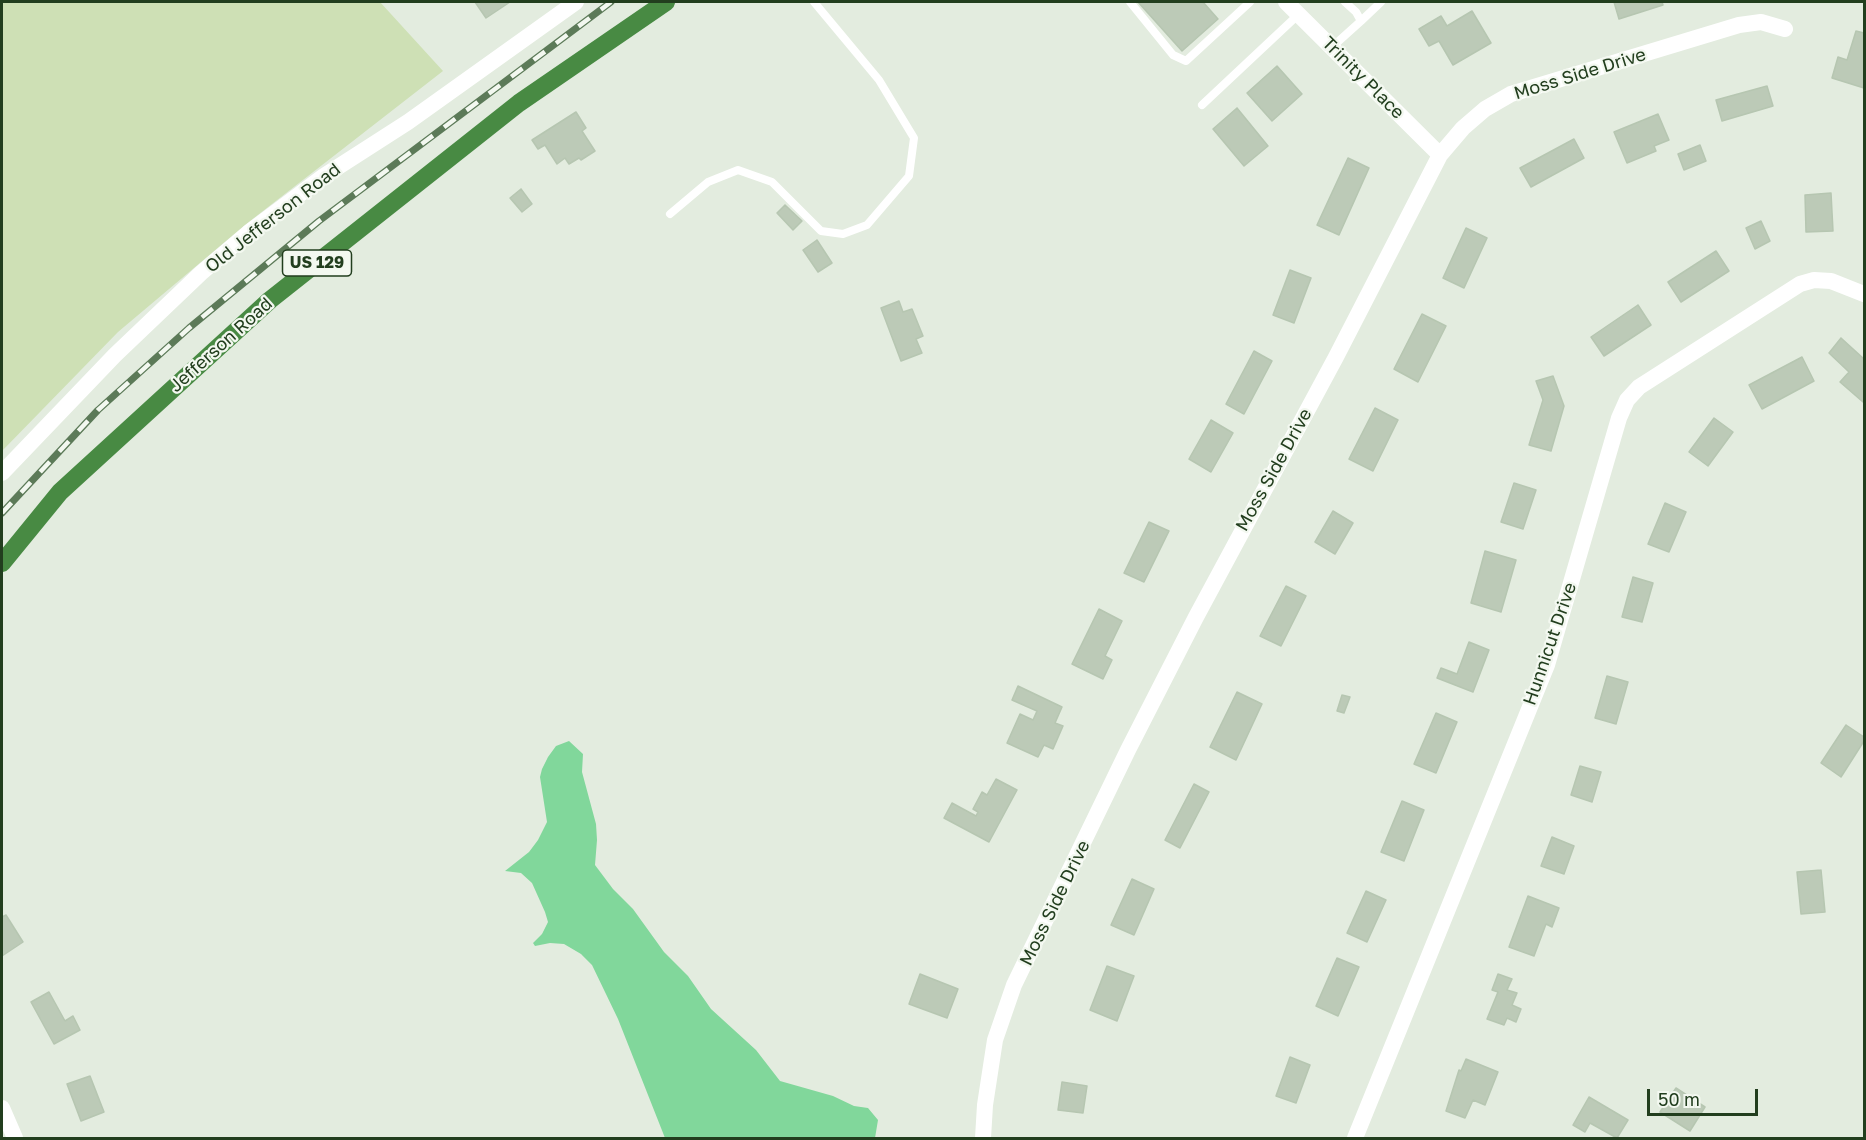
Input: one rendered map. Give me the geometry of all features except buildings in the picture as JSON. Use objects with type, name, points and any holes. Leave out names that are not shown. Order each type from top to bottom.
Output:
[{"type":"highway","name":"Jefferson Road","points":[[2,563],[60,492],[270,300],[519,103],[666,2]]},
{"type":"street","name":"Old Jefferson Road","points":[[2,473],[116,355],[201,273],[248,233],[324,176],[408,122],[576,2]]},
{"type":"street","name":"Trinity Place","points":[[1287,2],[1440,155]]},
{"type":"street","name":"Moss Side Drive","points":[[983,1138],[985,1105],[995,1040],[1014,986],[1128,750],[1196,617],[1336,357],[1440,155],[1485,109],[1511,94],[1738,25],[1761,22],[1785,28]]},
{"type":"street","name":"Hunnicut Drive","points":[[1356,1138],[1547,665],[1619,418],[1627,400],[1639,387],[1800,284],[1814,280],[1831,280],[1864,294]]},
{"type":"street","points":[[2,1108],[15,1138]]},
{"type":"lane","points":[[670,214],[708,182],[738,170],[772,182],[821,231],[843,234],[867,225],[909,176],[914,138],[879,80],[814,2]]},
{"type":"lane","points":[[1130,2],[1173,55],[1186,61],[1250,2]]},
{"type":"lane","points":[[1345,2],[1356,12],[1361,21]]},
{"type":"lane","points":[[1331,48],[1381,2]]},
{"type":"lane","points":[[1202,105],[1299,14]]},
{"type":"shaded area","points":[[2,2],[380,2],[443,71],[245,225],[118,332],[3,450]]},
{"type":"shaded area","points":[[569,741],[583,754],[582,772],[596,824],[595,865],[613,889],[633,909],[664,952],[688,976],[711,1009],[756,1050],[780,1081],[833,1096],[854,1106],[868,1108],[878,1120],[875,1138],[665,1138],[618,1019],[592,965],[581,954],[564,944],[550,943],[535,946],[533,943],[542,934],[548,922],[545,912],[532,883],[521,873],[505,871],[529,852],[547,822],[540,777],[542,769],[556,746]]},
{"type":"railway","points":[[2,513],[98,410],[189,328],[319,221],[611,2]]}]
